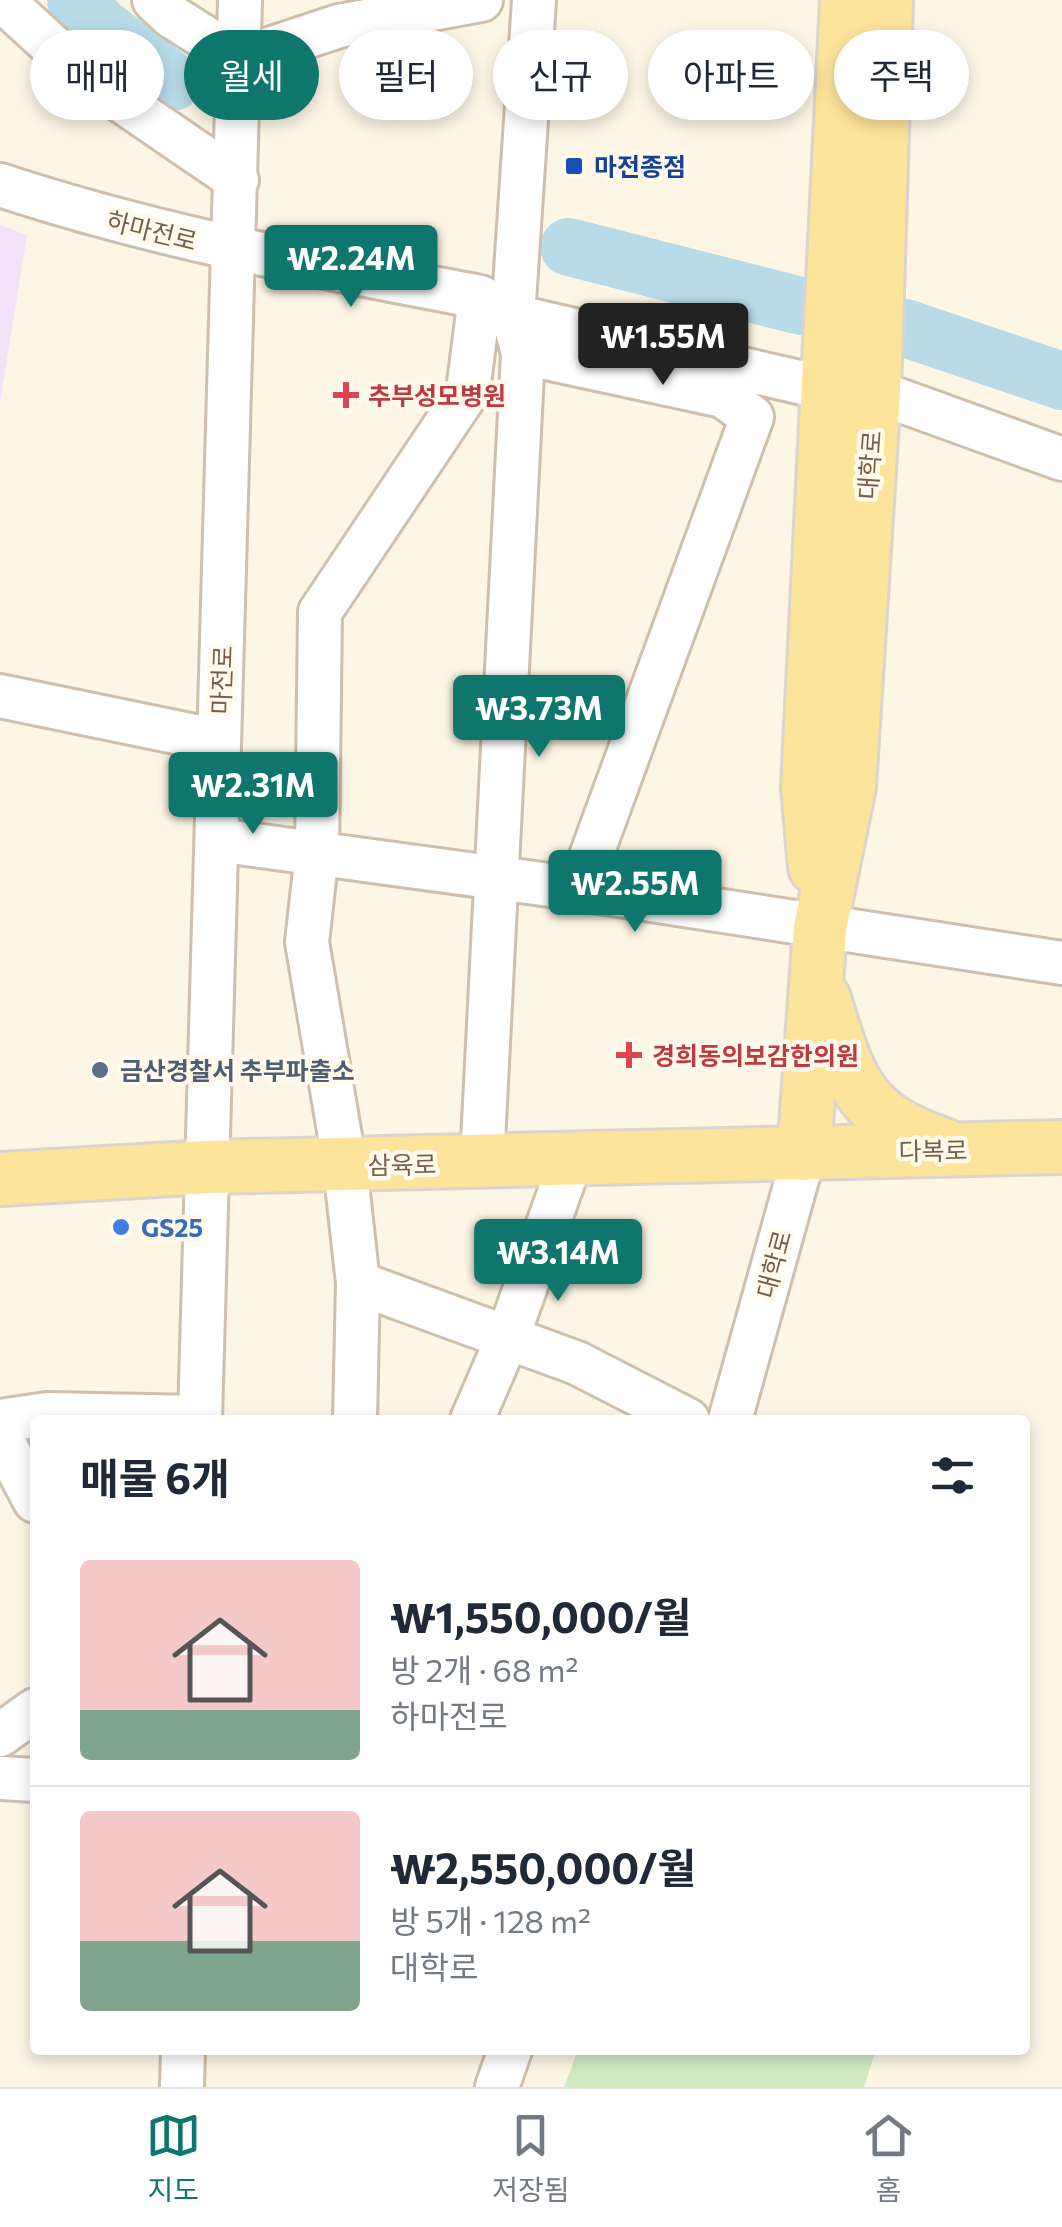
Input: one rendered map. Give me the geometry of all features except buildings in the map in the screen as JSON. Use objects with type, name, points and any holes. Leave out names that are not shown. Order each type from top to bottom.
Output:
[{"type":"main road","name":"대학로","points":[[804,1154],[818,952],[849,786],[852,390],[847,0]]},
{"type":"main road","name":"대학로","points":[[852,390],[886,0]]},
{"type":"main road","points":[[818,952],[848,1068],[866,1102],[902,1131],[960,1150]]},
{"type":"main road","name":"다복로","points":[[804,1154],[1062,1147]]},
{"type":"main road","name":"삼육로","points":[[0,1179],[208,1166],[804,1154]]},
{"type":"street","points":[[2,0],[85,76],[237,180]]},
{"type":"street","points":[[154,0],[194,30]]},
{"type":"street","name":"마전로","points":[[239,30],[240,0]]},
{"type":"street","points":[[319,33],[481,0]]},
{"type":"street","points":[[482,1162],[496,879],[505,322],[534,0]]},
{"type":"street","name":"마전로","points":[[200,1415],[238,120]]},
{"type":"street","name":"하마전로","points":[[0,185],[78,211],[505,322],[852,390],[1062,459]]},
{"type":"street","points":[[355,1415],[358,1282],[345,1166],[307,942],[317,853],[320,612],[468,391],[505,322]]},
{"type":"street","points":[[505,322],[724,396],[752,418],[579,889]]},
{"type":"street","points":[[0,696],[220,741]]},
{"type":"street","points":[[217,840],[579,889],[818,952],[1062,963]]},
{"type":"street","name":"대학로","points":[[731,1415],[804,1154]]},
{"type":"street","points":[[474,1415],[507,1339],[572,1160]]},
{"type":"street","points":[[358,1282],[576,1363],[678,1415]]},
{"type":"street","points":[[40,1415],[85,1415]]},
{"type":"street","points":[[0,1421],[30,1417]]},
{"type":"street","points":[[0,1436],[30,1491]]},
{"type":"street","points":[[0,1735],[30,1714]]},
{"type":"street","points":[[0,1778],[30,1780]]},
{"type":"street","points":[[182,2087],[183,2055]]},
{"type":"street","points":[[497,2087],[508,2055]]},
{"type":"shaded area","points":[[0,225],[27,235],[0,403]]},
{"type":"green space","points":[[576,2055],[874,2055],[864,2087],[564,2087]]},
{"type":"waterway","points":[[76,0],[100,26],[173,82]]},
{"type":"waterway","points":[[569,247],[801,306]]},
{"type":"waterway","points":[[905,328],[1062,381]]},
{"type":"place","name":"마전종점","points":[[574,166]]},
{"type":"place","name":"추부성모병원","points":[[346,395]]},
{"type":"place","name":"경희동의보감한의원","points":[[629,1055]]},
{"type":"place","name":"금산경찰서 추부파출소","points":[[100,1070]]},
{"type":"place","name":"GS25","points":[[121,1227]]}]
